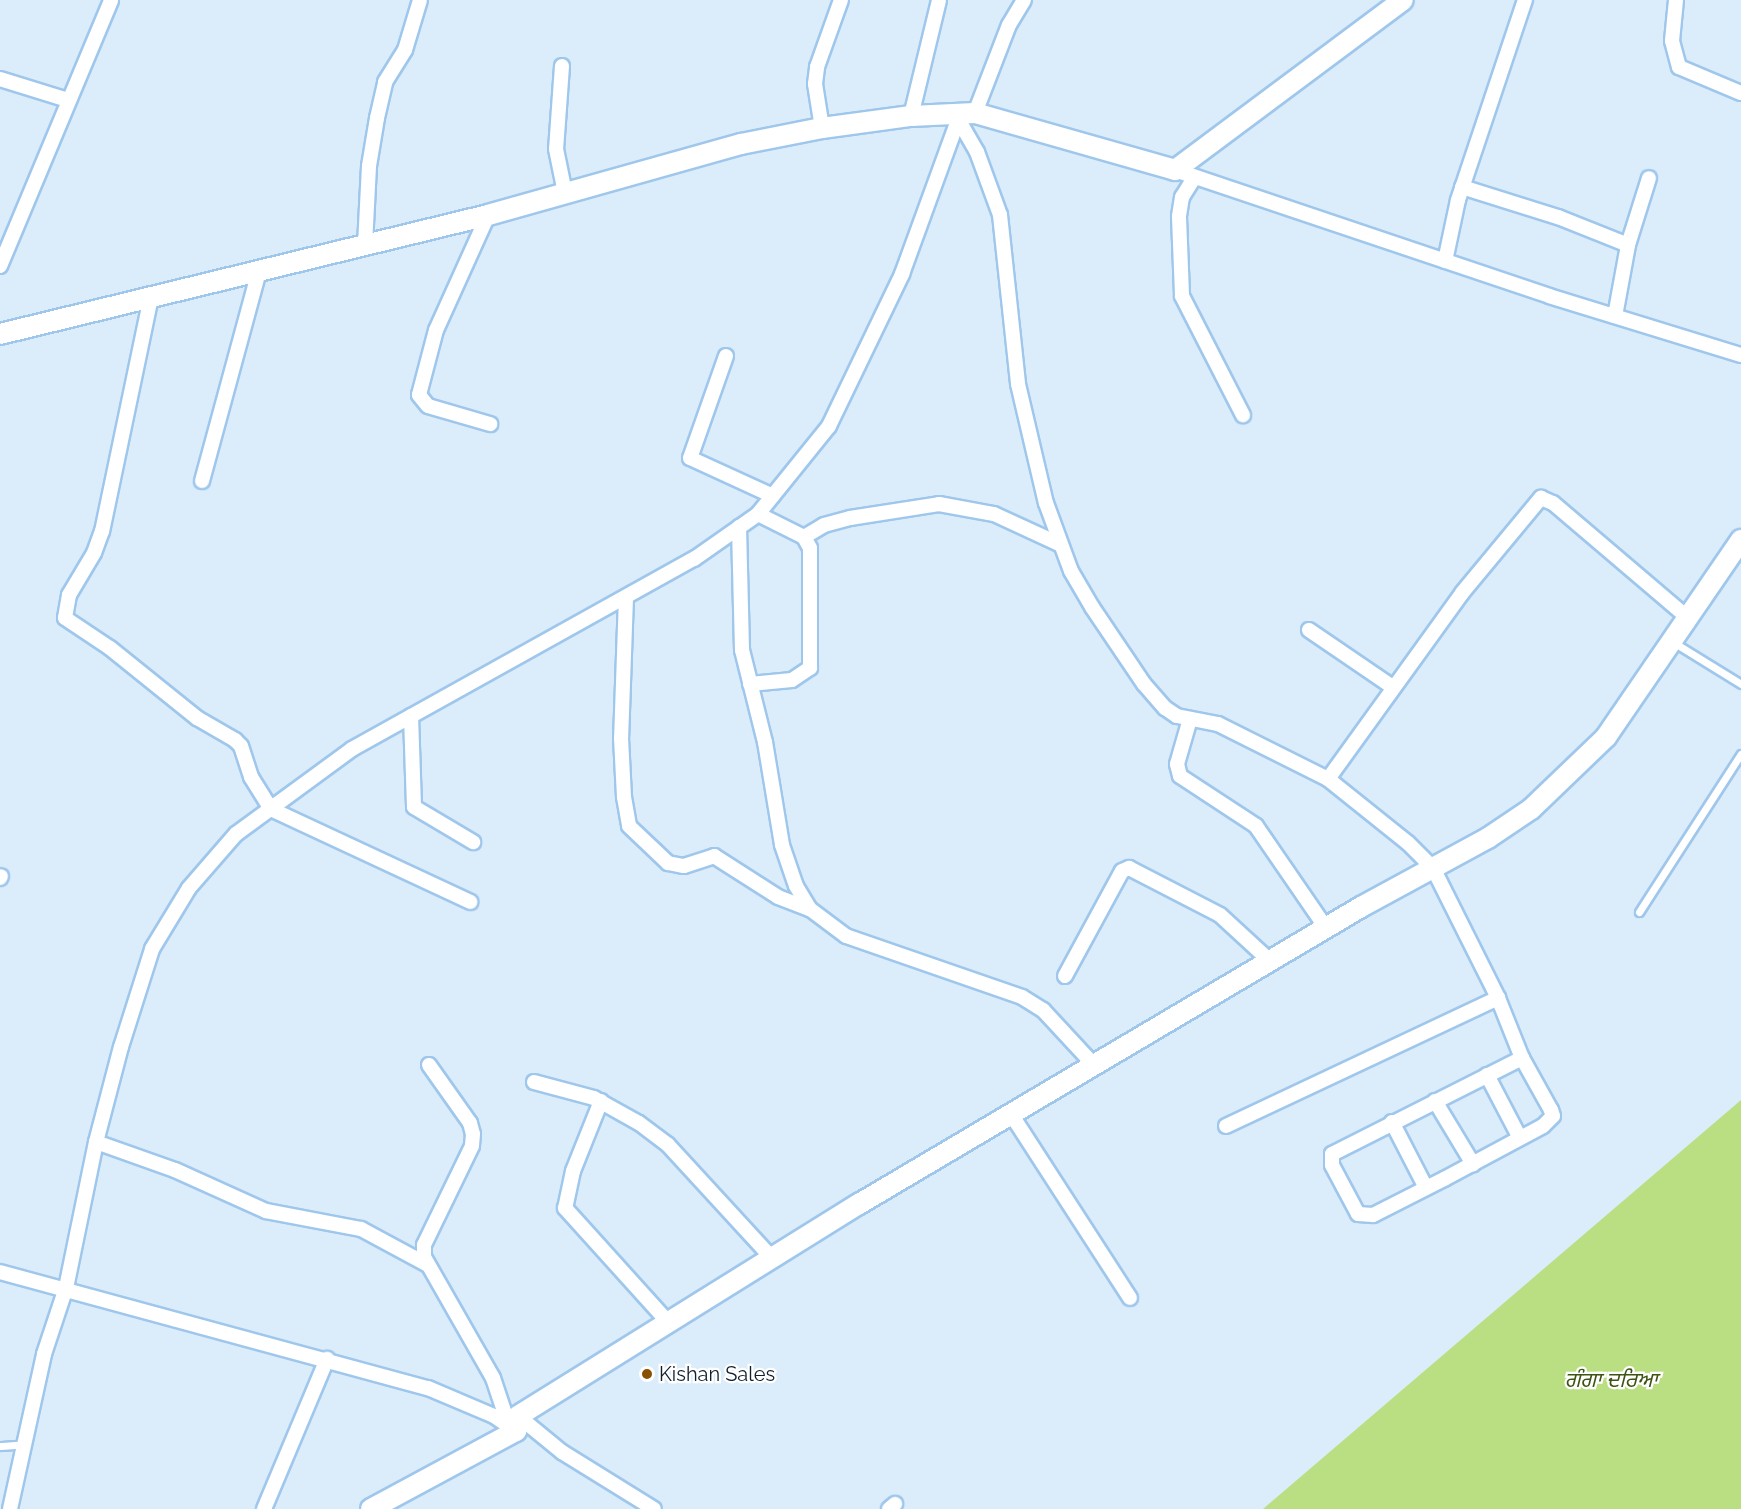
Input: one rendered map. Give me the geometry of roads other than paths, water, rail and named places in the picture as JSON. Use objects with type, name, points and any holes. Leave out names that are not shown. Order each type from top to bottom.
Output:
[{"type":"main road","points":[[0,334],[488,215],[741,144],[822,128],[911,116],[964,115],[1175,170],[1403,0]]},
{"type":"main road","points":[[371,1509],[514,1424],[668,1322],[1011,1114],[1326,928],[1488,838],[1557,787],[1606,736],[1673,642],[1741,540]]},
{"type":"street","points":[[0,266],[111,0]]},
{"type":"street","points":[[365,245],[369,166],[385,82],[405,50],[420,0]]},
{"type":"street","points":[[822,128],[815,84],[817,67],[841,0]]},
{"type":"street","points":[[911,116],[939,0]]},
{"type":"street","points":[[10,1509],[44,1354],[66,1288],[96,1142],[152,949],[189,888],[236,834],[352,749],[694,559],[758,514],[829,426],[902,274],[964,115],[1024,0]]},
{"type":"street","points":[[1445,261],[1462,187],[1526,0]]},
{"type":"street","points":[[1676,0],[1672,42],[1679,68],[1741,93]]},
{"type":"street","points":[[562,66],[556,149],[565,193]]},
{"type":"street","points":[[0,79],[68,100]]},
{"type":"street","points":[[964,115],[1000,215],[1018,384],[1059,544],[1092,607],[1144,684],[1165,708],[1190,719],[1218,724],[1328,779],[1408,843],[1433,868],[1498,998],[1522,1058],[1553,1116],[1520,1138],[1473,1164],[1362,1216],[1332,1165],[1332,1154],[1522,1058]]},
{"type":"street","points":[[1175,170],[1445,261],[1741,354]]},
{"type":"street","points":[[1194,178],[1182,197],[1179,217],[1182,296],[1243,415]]},
{"type":"street","points":[[1615,316],[1628,245],[1649,178]]},
{"type":"street","points":[[1462,187],[1558,217],[1628,245]]},
{"type":"street","points":[[488,215],[436,330],[419,395],[428,406],[490,424]]},
{"type":"street","points":[[202,481],[259,271]]},
{"type":"street","points":[[151,297],[102,531],[94,553],[69,595],[64,616],[197,718],[236,740],[241,746],[251,777],[271,809],[470,902]]},
{"type":"street","points":[[726,356],[690,458],[773,496]]},
{"type":"street","points":[[1328,779],[1391,686],[1462,593],[1544,497],[1688,618]]},
{"type":"street","points":[[804,537],[824,525],[850,518],[939,504],[994,514],[1059,544]]},
{"type":"street","points":[[750,684],[792,680],[810,668],[811,560],[804,537],[758,514]]},
{"type":"street","points":[[740,527],[743,559],[739,621],[750,684],[782,845],[796,886],[810,909]]},
{"type":"street","points":[[626,597],[621,738],[624,797],[629,826],[668,863],[684,866],[714,856],[778,897],[810,909],[846,936],[1022,997],[1043,1010],[1094,1065]]},
{"type":"street","points":[[1309,630],[1391,686]]},
{"type":"street","points":[[411,716],[414,807],[473,842]]},
{"type":"street","points":[[1190,719],[1177,764],[1180,776],[1256,826],[1326,928]]},
{"type":"street","points":[[1065,976],[1122,871],[1129,868],[1220,915],[1270,961]]},
{"type":"street","points":[[1226,1126],[1498,998]]},
{"type":"street","points":[[429,1065],[470,1123],[473,1134],[472,1146],[462,1172],[424,1245],[426,1264],[493,1378],[514,1424]]},
{"type":"street","points":[[1487,1075],[1520,1138]]},
{"type":"street","points":[[534,1082],[601,1101],[639,1122],[668,1145],[772,1258]]},
{"type":"street","points":[[601,1101],[573,1172],[565,1208],[668,1322]]},
{"type":"street","points":[[1436,1101],[1473,1164]]},
{"type":"street","points":[[1011,1114],[1130,1298]]},
{"type":"street","points":[[1392,1122],[1426,1188]]},
{"type":"street","points":[[96,1142],[175,1170],[266,1211],[362,1229],[426,1264]]},
{"type":"street","points":[[0,1272],[66,1288],[428,1388],[514,1424],[654,1509]]},
{"type":"street","points":[[264,1509],[327,1359]]},
{"type":"lane","points":[[1673,642],[1741,684]]},
{"type":"lane","points":[[1639,912],[1741,754]]},
{"type":"lane","points":[[0,1446],[26,1444]]},
{"type":"water","name":"ਗੰਗਾ ਦਰਿਆ","points":[[1741,1100],[1741,1509],[1263,1509]]},
{"type":"place","name":"Kishan Sales","points":[[647,1374]]}]
